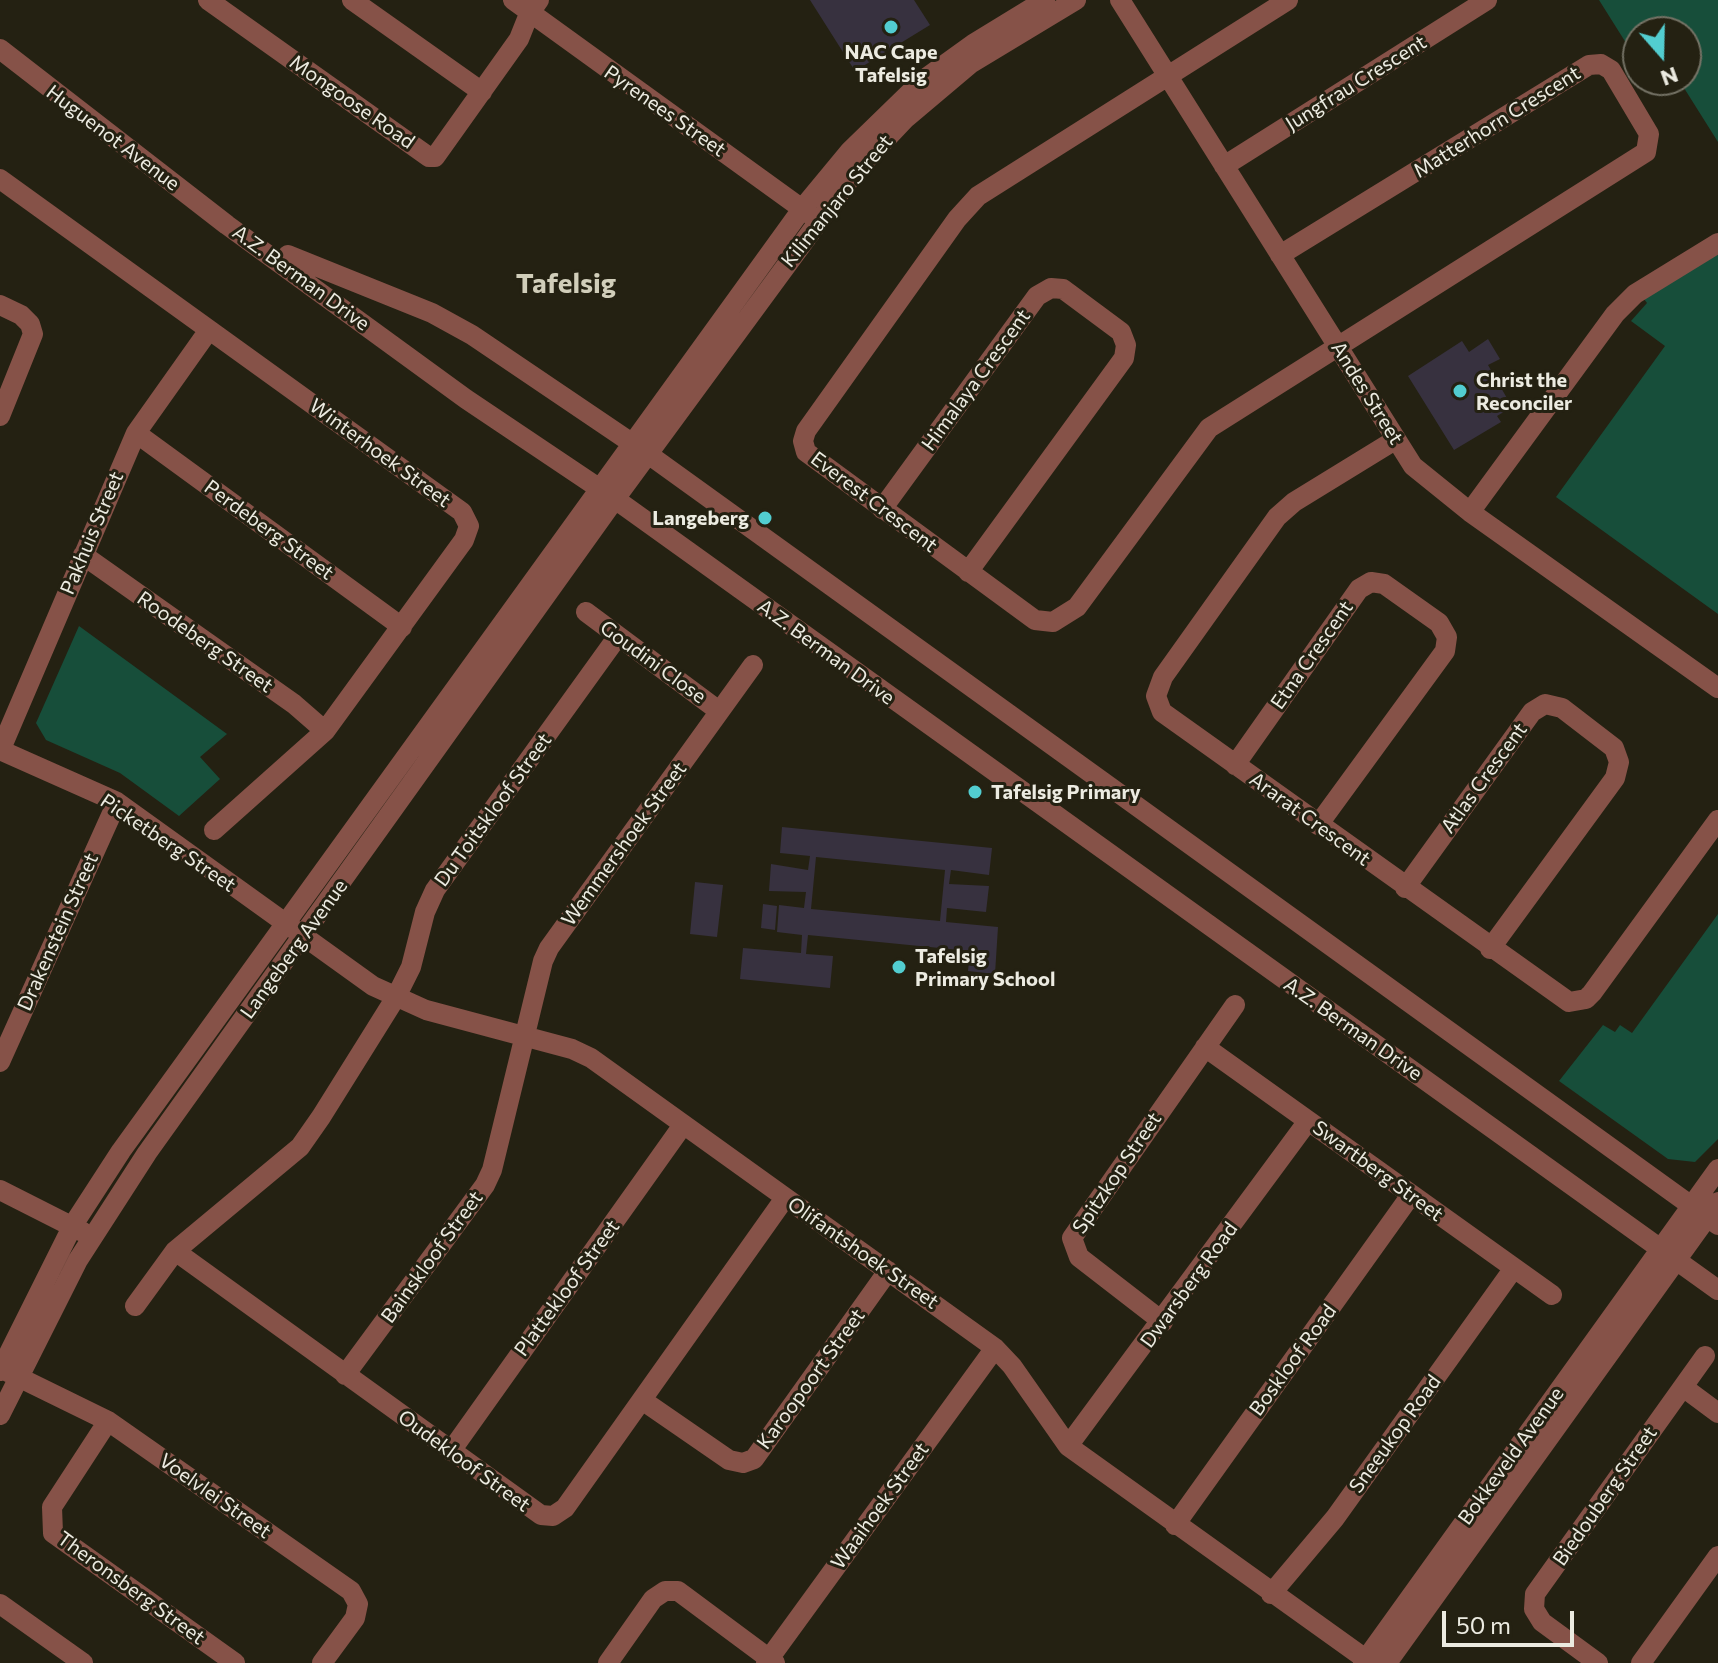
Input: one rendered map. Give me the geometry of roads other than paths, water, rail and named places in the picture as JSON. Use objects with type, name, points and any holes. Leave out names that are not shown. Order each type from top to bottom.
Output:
[{"type":"street","name":"Mongoose Road","points":[[208,0],[429,157],[435,157],[519,39],[527,5]]},
{"type":"street","points":[[352,0],[482,92]]},
{"type":"street","name":"Kilimanjaro Street","points":[[608,495],[810,215],[850,151],[923,80],[973,44],[1045,0]]},
{"type":"street","name":"Kilimanjaro Street","points":[[810,215],[937,90],[988,52],[1076,0]]},
{"type":"street","name":"Andes Street","points":[[1120,0],[1395,440],[1426,478],[1718,688]]},
{"type":"street","points":[[1168,77],[1288,0]]},
{"type":"street","name":"Jungfrau Crescent","points":[[1224,166],[1487,0]]},
{"type":"street","name":"Pyrenees Street","points":[[527,5],[810,215]]},
{"type":"street","name":"Huguenot Avenue","points":[[0,49],[227,225]]},
{"type":"street","name":"Matterhorn Crescent","points":[[1280,255],[1589,65],[1601,64],[1611,70],[1649,134],[1646,152],[1336,344]]},
{"type":"street","name":"Everest Crescent","points":[[1168,77],[978,196],[957,219],[806,431],[803,441],[809,455],[1035,620],[1053,622],[1077,607],[1209,428],[1336,344]]},
{"type":"street","name":"Winterhoek Street","points":[[0,179],[462,512],[469,526],[464,540],[325,731],[214,830]]},
{"type":"street","name":"A.Z. Berman Drive","points":[[227,225],[318,270],[445,320],[641,449],[1709,1213]]},
{"type":"street","name":"A.Z. Berman Drive","points":[[227,225],[1718,1290]]},
{"type":"street","points":[[1470,512],[1615,314],[1635,294],[1718,243]]},
{"type":"street","name":"Himalaya Crescent","points":[[882,509],[1037,296],[1051,288],[1063,289],[1121,332],[1126,345],[1124,358],[968,572]]},
{"type":"street","points":[[0,305],[21,315],[30,324],[31,344],[0,416]]},
{"type":"street","name":"Pakhuis Street","points":[[0,751],[136,433],[209,330]]},
{"type":"street","name":"Perdeberg Street","points":[[136,433],[402,627]]},
{"type":"street","name":"Ararat Crescent","points":[[1395,440],[1294,502],[1277,517],[1158,687],[1156,696],[1162,712],[1560,999],[1569,1002],[1586,999],[1718,820]]},
{"type":"street","name":"Langeberg Avenue","points":[[7,1372],[294,932],[608,495]]},
{"type":"street","name":"Roodeberg Street","points":[[83,555],[294,704],[325,731]]},
{"type":"street","name":"Etna Crescent","points":[[1235,765],[1359,589],[1371,582],[1384,584],[1439,623],[1447,637],[1445,651],[1318,825]]},
{"type":"street","name":"Goudini Close","points":[[586,612],[719,711]]},
{"type":"street","name":"Du Toitskloof Street","points":[[135,1306],[175,1251],[300,1147],[370,1043],[396,997],[411,967],[425,912],[435,890],[618,636]]},
{"type":"street","name":"Wemmershoek Street","points":[[524,1037],[549,948],[753,665]]},
{"type":"street","name":"Atlas Crescent","points":[[1405,888],[1532,712],[1545,704],[1562,708],[1614,748],[1619,762],[1615,778],[1490,949]]},
{"type":"street","name":"Picketberg Street","points":[[0,751],[117,802],[294,932]]},
{"type":"street","name":"Drakenstein Street","points":[[0,1062],[117,802]]},
{"type":"street","name":"Langeberg Avenue","points":[[0,1415],[7,1372],[73,1225],[121,1151],[294,932]]},
{"type":"street","name":"Olifantshoek Street","points":[[294,932],[373,986],[426,1010],[572,1049],[591,1058],[995,1348],[1012,1366],[1068,1446],[1366,1662]]},
{"type":"street","name":"Spitzkop Street","points":[[1163,1322],[1079,1257],[1072,1238],[1235,1005]]},
{"type":"street","name":"Bainskloof Street","points":[[345,1375],[485,1185],[524,1037]]},
{"type":"street","name":"Swartberg Street","points":[[1205,1047],[1552,1295]]},
{"type":"street","name":"Dwarsberg Road","points":[[1068,1446],[1163,1322],[1308,1121]]},
{"type":"street","name":"Plattekloof Street","points":[[451,1451],[683,1125]]},
{"type":"street","points":[[1668,1254],[1709,1213],[1718,1169]]},
{"type":"street","points":[[0,1190],[73,1225],[92,1239]]},
{"type":"street","name":"Boskloof Road","points":[[1175,1525],[1411,1195]]},
{"type":"street","name":"Oudekloof Street","points":[[175,1251],[541,1515],[553,1516],[565,1508],[785,1198]]},
{"type":"street","name":"Bokkeveld Avenue","points":[[1366,1662],[1668,1254]]},
{"type":"street","name":"Bokkeveld Avenue","points":[[1387,1663],[1668,1254]]},
{"type":"street","name":"Sneeukop Road","points":[[1271,1594],[1335,1518],[1514,1268]]},
{"type":"street","name":"Karoopoort Street","points":[[642,1400],[729,1460],[743,1463],[754,1459],[888,1271]]},
{"type":"street","name":"Waaihoek Street","points":[[770,1662],[995,1348]]},
{"type":"street","name":"Biedouberg Street","points":[[1598,1663],[1542,1622],[1534,1609],[1535,1594],[1705,1356]]},
{"type":"street","name":"Voelvlei Street","points":[[7,1372],[108,1421],[351,1591],[358,1604],[355,1618],[322,1663]]},
{"type":"street","points":[[1683,1387],[1718,1413]]},
{"type":"street","name":"Theronsberg Street","points":[[108,1421],[52,1507],[53,1533],[235,1663]]},
{"type":"street","points":[[1641,1663],[1718,1556]]},
{"type":"street","points":[[608,1663],[653,1599],[665,1591],[678,1591],[770,1662]]},
{"type":"street","points":[[0,1604],[83,1663]]},
{"type":"place","name":"NAC Cape Tafelsig","points":[[891,27]]},
{"type":"place","name":"Christ the Reconciler","points":[[1460,391]]},
{"type":"place","name":"Langeberg","points":[[765,518]]},
{"type":"place","name":"Tafelsig Primary","points":[[975,792]]},
{"type":"place","name":"Tafelsig Primary School","points":[[899,967]]},
{"type":"district","name":"Tafelsig","points":[[566,284]]}]
